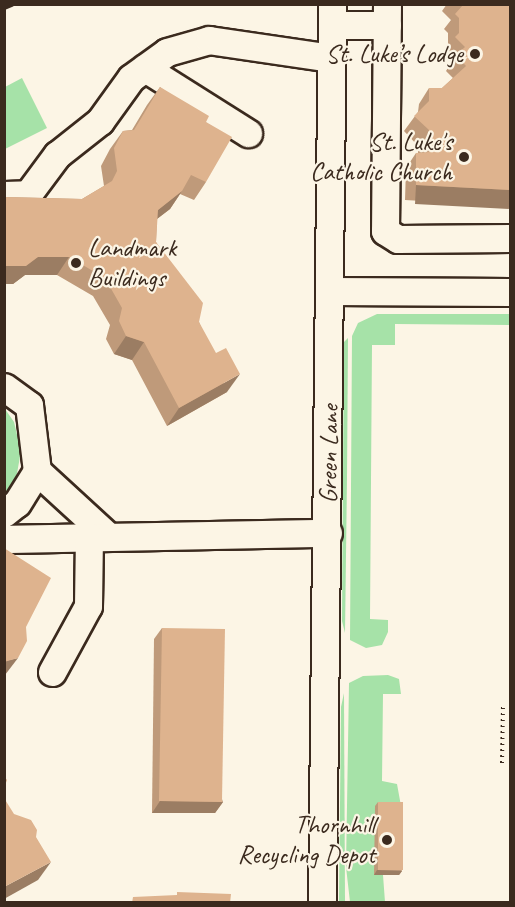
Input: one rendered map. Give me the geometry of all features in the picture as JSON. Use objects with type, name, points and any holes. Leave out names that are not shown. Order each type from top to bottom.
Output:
[{"type":"street","points":[[332,15],[387,15],[385,231],[398,239],[510,238]]},
{"type":"street","name":"Green Lane","points":[[322,903],[331,291],[332,15]]},
{"type":"street","points":[[4,195],[28,194],[57,155],[100,121],[131,78],[167,52],[209,40],[332,58]]},
{"type":"street","points":[[145,68],[248,133]]},
{"type":"street","points":[[331,291],[510,292]]},
{"type":"street","points":[[4,387],[29,405],[38,471],[99,536]]},
{"type":"street","points":[[4,513],[17,504],[38,471]]},
{"type":"street","points":[[4,539],[328,533]]},
{"type":"street","points":[[52,672],[88,606],[99,536]]},
{"type":"path","points":[[502,763],[504,704]]},
{"type":"green space","points":[[22,78],[47,128],[5,149],[5,87]]},
{"type":"green space","points":[[377,314],[510,314],[510,325],[395,324],[395,345],[372,345],[370,619],[388,620],[388,632],[382,645],[366,648],[350,640],[352,336],[358,323]]},
{"type":"green space","points":[[348,338],[345,633],[342,621],[344,342]]},
{"type":"green space","points":[[5,409],[14,422],[21,451],[16,479],[5,499]]},
{"type":"green space","points":[[388,675],[399,679],[401,694],[383,694],[382,781],[397,784],[401,806],[374,874],[383,875],[385,902],[350,902],[346,867],[349,683],[363,676]]},
{"type":"green space","points":[[344,693],[345,902],[339,902],[341,707]]},
{"type":"building","points":[[462,4],[510,4],[510,190],[416,185],[416,153],[429,152],[429,130],[414,116],[429,101],[429,88],[442,88],[466,66],[456,55],[465,47],[455,37],[459,33],[459,18],[455,14]]},
{"type":"building","name":"Landmark Buildings","points":[[160,87],[209,116],[206,122],[232,137],[206,182],[191,175],[182,191],[158,210],[156,242],[203,303],[199,322],[216,353],[226,348],[240,374],[179,408],[144,342],[126,336],[119,321],[122,308],[105,278],[69,257],[38,257],[26,266],[6,266],[4,264],[4,195],[6,197],[82,199],[112,181],[117,171],[114,148],[123,131],[134,130]]},
{"type":"building","points":[[4,548],[51,578],[26,627],[27,641],[18,658],[4,662]]},
{"type":"building","points":[[162,628],[225,629],[222,802],[159,801]]},
{"type":"building","points":[[4,798],[14,814],[31,820],[37,830],[36,837],[51,862],[4,887]]},
{"type":"building","name":"Thornhill Recycling Depot","points":[[378,802],[403,802],[403,870],[378,870]]},
{"type":"building","points":[[177,892],[231,894],[230,903],[132,903],[133,897],[177,895]]},
{"type":"railway","points":[[4,7],[11,4]]},
{"type":"place","name":"St. Luke’s Lodge","points":[[475,54]]},
{"type":"place","name":"St. Luke's Catholic Church","points":[[464,157]]},
{"type":"place","name":"Landmark Buildings","points":[[76,263]]},
{"type":"place","name":"Thornhill Recycling Depot","points":[[387,840]]}]
